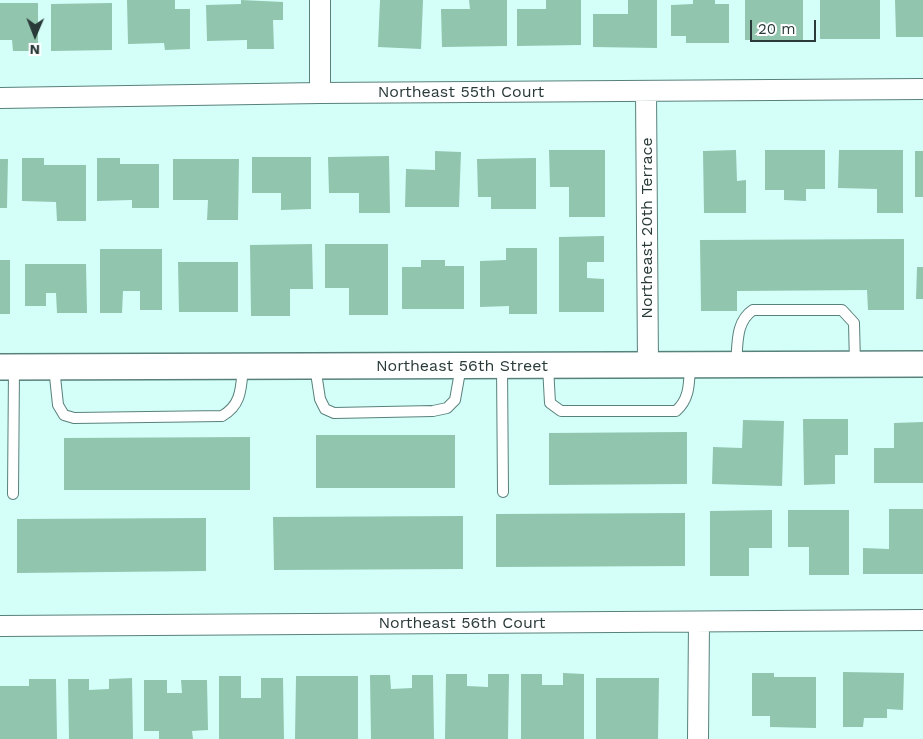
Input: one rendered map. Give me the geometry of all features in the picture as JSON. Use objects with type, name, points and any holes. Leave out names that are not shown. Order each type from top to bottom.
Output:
[{"type":"street","points":[[320,0],[320,93]]},
{"type":"street","name":"Northeast 55th Court","points":[[0,98],[320,93],[923,89]]},
{"type":"street","name":"Northeast 20th Terrace","points":[[646,91],[648,365]]},
{"type":"street","name":"Northeast 56th Street","points":[[7,367],[923,364]]},
{"type":"street","name":"Northeast 56th Court","points":[[0,626],[923,620]]},
{"type":"street","points":[[698,739],[699,622]]},
{"type":"lane","points":[[736,365],[740,326],[744,316],[753,310],[842,310],[854,323],[854,364]]},
{"type":"lane","points":[[548,366],[550,403],[562,411],[676,411],[684,405],[688,393],[690,365]]},
{"type":"lane","points":[[54,367],[58,405],[64,415],[74,418],[222,416],[229,412],[237,403],[243,366]]},
{"type":"lane","points":[[315,366],[320,399],[325,409],[334,413],[434,411],[447,408],[456,400],[461,366]]},
{"type":"lane","points":[[502,366],[503,492]]},
{"type":"lane","points":[[7,367],[13,494]]},
{"type":"building","points":[[127,0],[175,0],[175,9],[190,9],[190,49],[165,50],[164,43],[128,44]]},
{"type":"building","points":[[241,0],[283,2],[283,20],[273,20],[274,49],[247,49],[247,40],[207,41],[206,5],[241,4]]},
{"type":"building","points":[[380,0],[423,0],[421,49],[378,47]]},
{"type":"building","points":[[469,0],[507,0],[507,46],[442,47],[441,9],[470,9]]},
{"type":"building","points":[[546,0],[581,0],[581,45],[517,46],[517,9],[546,9]]},
{"type":"building","points":[[628,0],[657,0],[657,48],[593,47],[593,14],[628,14]]},
{"type":"building","points":[[693,0],[715,0],[715,4],[729,4],[729,43],[686,43],[686,36],[671,36],[671,5],[693,4]]},
{"type":"building","points":[[745,0],[803,0],[803,40],[745,40]]},
{"type":"building","points":[[820,0],[880,0],[880,39],[820,39]]},
{"type":"building","points":[[895,0],[923,0],[923,37],[896,37]]},
{"type":"building","points":[[0,3],[38,3],[38,51],[13,51],[12,40],[0,40]]},
{"type":"building","points":[[112,3],[112,50],[51,51],[51,4]]},
{"type":"building","points":[[549,150],[605,150],[605,217],[569,217],[569,187],[550,187]]},
{"type":"building","points":[[736,150],[737,181],[746,180],[746,213],[704,213],[703,151]]},
{"type":"building","points":[[765,150],[825,150],[825,189],[806,189],[806,201],[784,200],[784,190],[765,190]]},
{"type":"building","points":[[839,150],[903,150],[903,213],[877,213],[877,189],[838,188]]},
{"type":"building","points":[[435,151],[461,152],[459,207],[405,207],[406,169],[435,170]]},
{"type":"building","points":[[915,151],[923,151],[923,197],[915,197]]},
{"type":"building","points":[[389,156],[390,213],[359,213],[359,193],[329,193],[328,157]]},
{"type":"building","points":[[252,157],[311,157],[311,209],[281,210],[281,193],[252,193]]},
{"type":"building","points":[[22,158],[44,158],[44,165],[86,165],[86,221],[57,221],[56,202],[22,201]]},
{"type":"building","points":[[97,158],[120,158],[120,164],[159,164],[159,208],[132,208],[132,200],[97,201]]},
{"type":"building","points":[[536,158],[536,209],[491,209],[491,197],[478,197],[477,159]]},
{"type":"building","points":[[0,159],[8,159],[7,208],[0,208]]},
{"type":"building","points":[[173,159],[239,159],[238,220],[207,220],[208,200],[173,200]]},
{"type":"building","points":[[604,236],[604,262],[587,262],[587,278],[604,279],[604,312],[559,312],[559,237]]},
{"type":"building","points":[[904,239],[904,310],[868,310],[867,290],[737,291],[737,311],[701,311],[700,240]]},
{"type":"building","points":[[312,244],[313,289],[290,289],[290,316],[251,316],[250,245]]},
{"type":"building","points":[[325,244],[388,244],[388,315],[349,315],[349,288],[325,288]]},
{"type":"building","points":[[506,248],[537,248],[537,314],[509,314],[509,306],[480,307],[480,261],[506,260]]},
{"type":"building","points":[[100,249],[162,249],[162,310],[140,310],[140,291],[123,291],[122,313],[100,313]]},
{"type":"building","points":[[0,260],[10,260],[10,314],[0,314]]},
{"type":"building","points":[[421,260],[445,260],[445,266],[464,266],[464,309],[402,309],[402,267],[421,267]]},
{"type":"building","points":[[178,262],[238,262],[238,312],[179,312]]},
{"type":"building","points":[[25,264],[86,264],[87,313],[57,313],[56,293],[46,293],[46,306],[25,306]]},
{"type":"building","points":[[917,267],[923,267],[923,299],[916,299]]},
{"type":"building","points":[[803,419],[848,419],[848,455],[835,455],[835,484],[804,485]]},
{"type":"building","points":[[743,420],[784,421],[782,486],[712,484],[713,447],[742,448]]},
{"type":"building","points":[[923,422],[923,483],[874,483],[874,448],[894,448],[894,423]]},
{"type":"building","points":[[687,432],[687,484],[549,485],[549,433]]},
{"type":"building","points":[[316,435],[455,435],[455,488],[316,488]]},
{"type":"building","points":[[250,437],[250,490],[64,490],[64,438]]},
{"type":"building","points":[[889,509],[923,509],[923,574],[863,574],[863,548],[889,549]]},
{"type":"building","points":[[772,510],[772,548],[749,548],[749,576],[710,576],[710,511]]},
{"type":"building","points":[[788,510],[849,510],[849,575],[809,575],[809,547],[788,547]]},
{"type":"building","points":[[685,513],[685,566],[496,567],[496,514]]},
{"type":"building","points":[[463,516],[463,569],[274,570],[273,517]]},
{"type":"building","points":[[206,518],[206,571],[17,573],[17,519]]},
{"type":"building","points":[[843,672],[904,673],[903,710],[887,709],[887,718],[864,718],[863,727],[843,727]]},
{"type":"building","points":[[563,673],[584,674],[584,739],[521,739],[521,674],[542,674],[542,685],[563,685]]},
{"type":"building","points":[[752,673],[774,673],[774,677],[816,677],[816,728],[770,727],[770,716],[752,716]]},
{"type":"building","points":[[446,674],[467,674],[467,686],[488,687],[488,674],[509,674],[508,739],[445,739]]},
{"type":"building","points":[[370,675],[390,675],[391,689],[412,688],[412,675],[433,675],[434,739],[371,739]]},
{"type":"building","points":[[219,676],[241,676],[241,698],[261,698],[261,678],[283,678],[284,739],[219,739]]},
{"type":"building","points":[[296,676],[358,676],[358,739],[295,739]]},
{"type":"building","points":[[132,678],[133,739],[69,739],[68,679],[89,679],[89,690],[109,689],[109,679]]},
{"type":"building","points":[[596,678],[659,678],[658,739],[596,739]]},
{"type":"building","points":[[29,679],[56,679],[57,739],[0,739],[0,686],[29,686]]},
{"type":"building","points":[[144,680],[167,680],[167,693],[182,693],[181,680],[207,680],[208,730],[192,731],[193,739],[159,739],[159,731],[144,731]]}]
